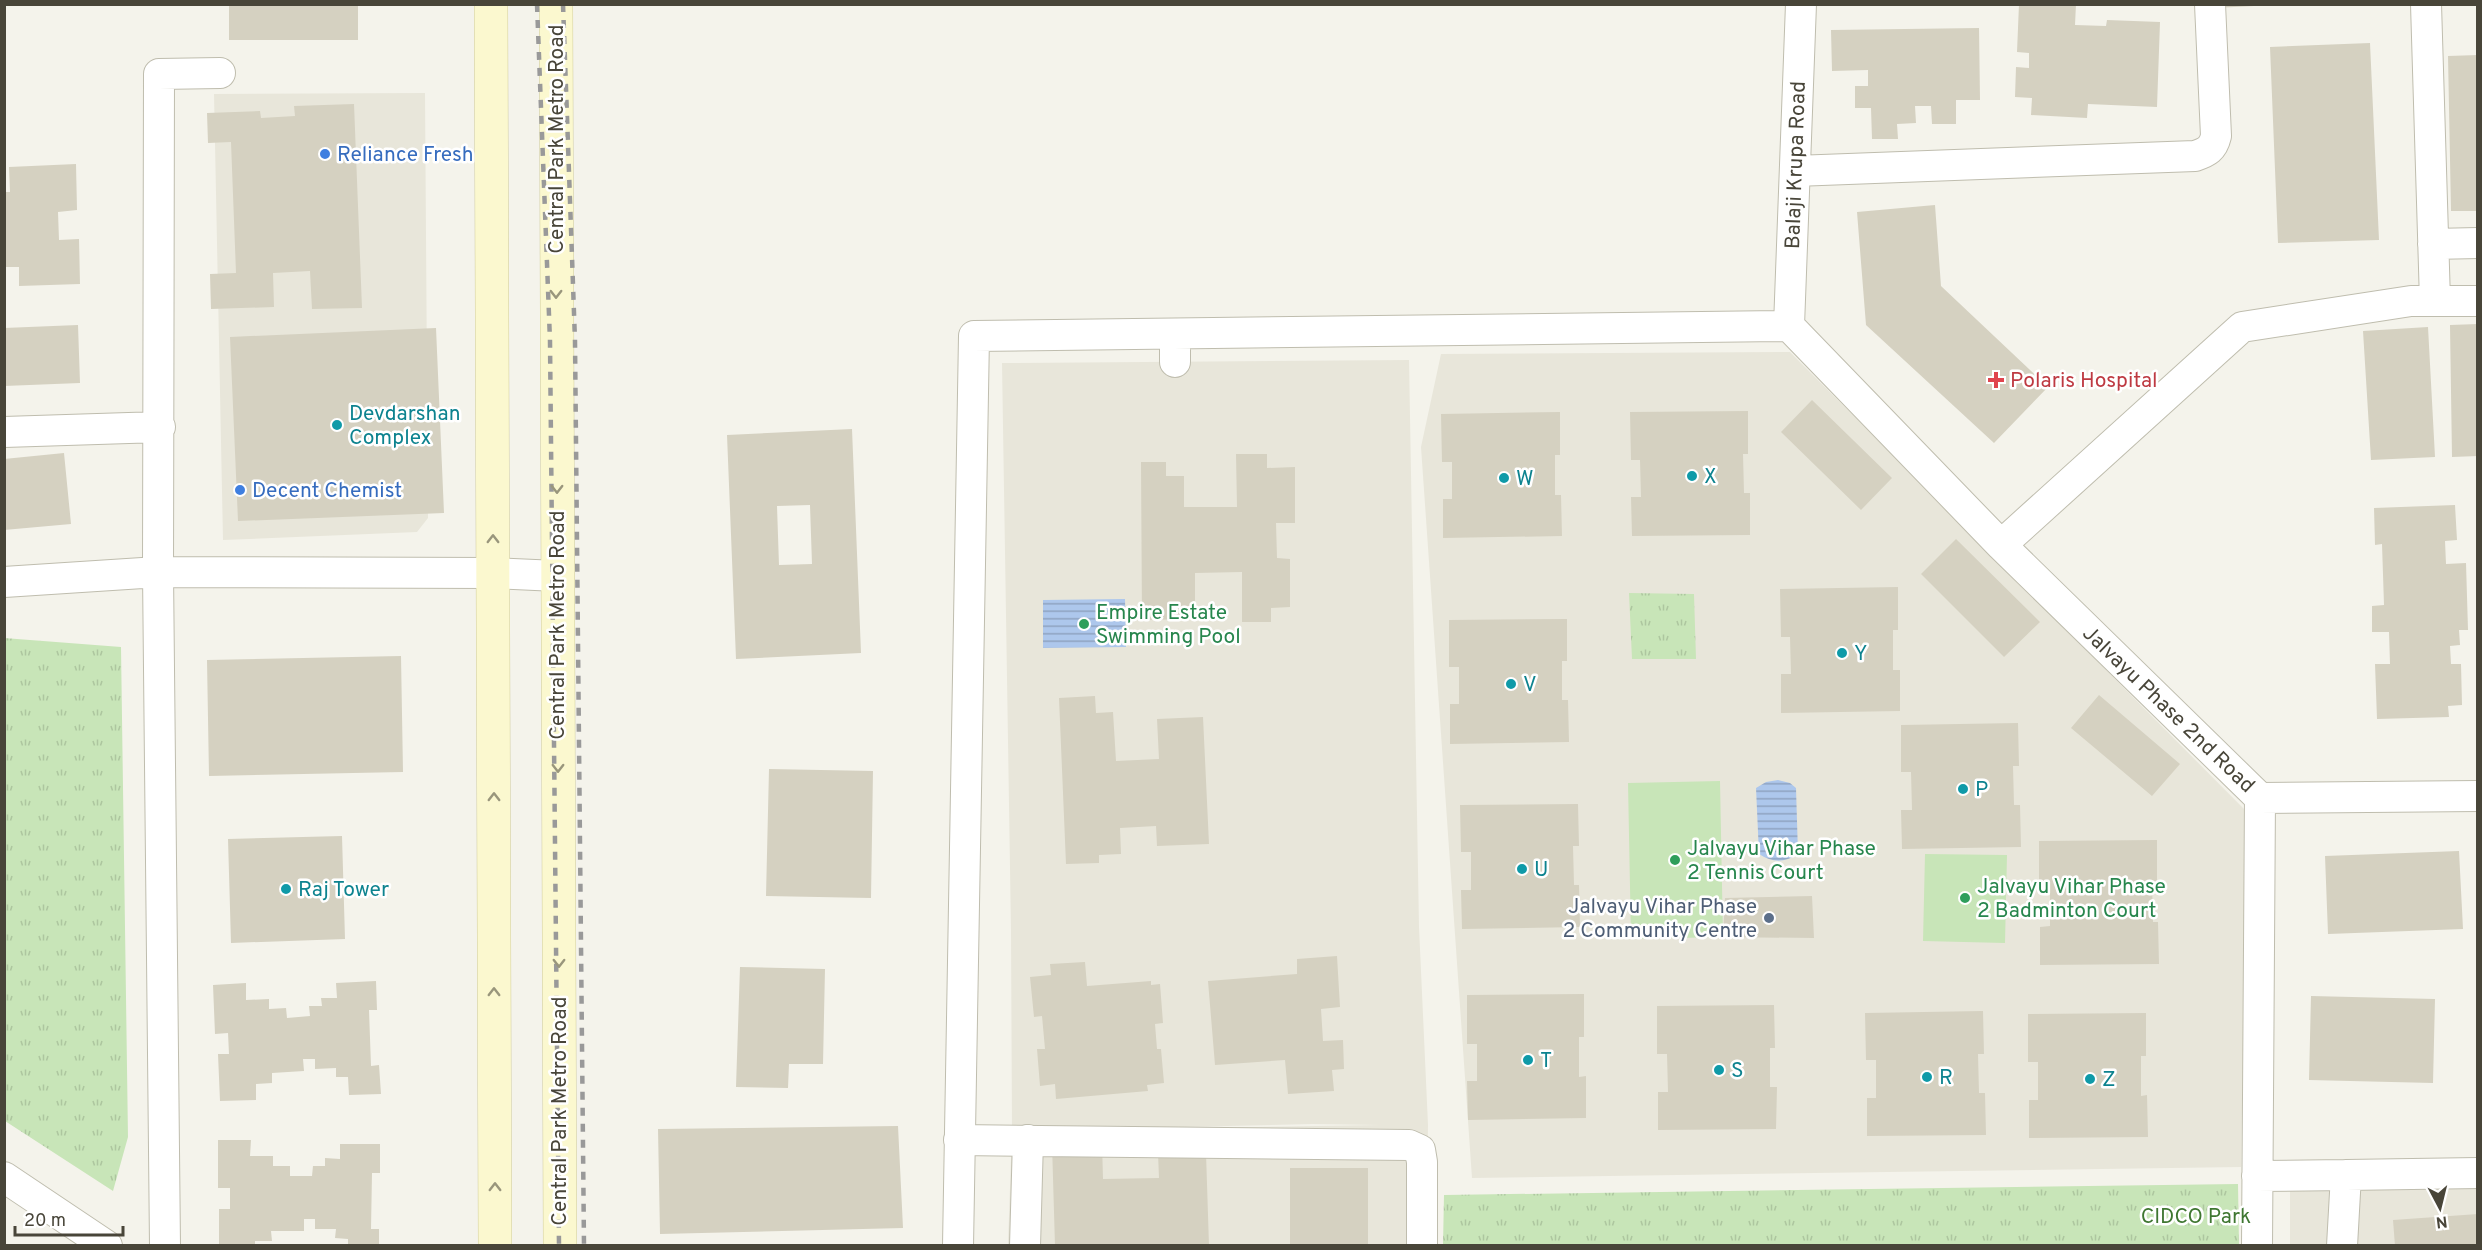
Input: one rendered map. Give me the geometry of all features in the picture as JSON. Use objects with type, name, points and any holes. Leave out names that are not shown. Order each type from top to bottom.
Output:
[{"type":"main road","name":"Central Park Metro Road","points":[[557,8],[560,1245]]},
{"type":"main road","points":[[488,9],[493,573],[495,1245]]},
{"type":"street","name":"Balaji Krupa Road","points":[[1790,326],[1801,4]]},
{"type":"street","points":[[1795,171],[2195,156],[2205,153],[2214,145],[2216,136],[2210,4]]},
{"type":"street","points":[[2426,4],[2435,301]]},
{"type":"street","points":[[165,1245],[159,572],[159,74],[220,73]]},
{"type":"street","points":[[2433,244],[2478,243]]},
{"type":"street","points":[[2001,545],[2242,327],[2411,301],[2478,301]]},
{"type":"street","points":[[958,1245],[974,336],[1175,348],[1790,326]]},
{"type":"street","name":"Jalvayu Phase 2nd Road","points":[[1790,326],[2001,545],[2260,798],[2257,1245]]},
{"type":"street","points":[[4,432],[160,427]]},
{"type":"street","points":[[4,582],[159,572],[493,573],[557,576]]},
{"type":"street","points":[[2260,798],[2478,796]]},
{"type":"street","points":[[960,1140],[1409,1145],[1420,1150],[1422,1162],[1422,1245]]},
{"type":"street","points":[[1025,1245],[1028,1140]]},
{"type":"street","points":[[2257,1176],[2478,1173]]},
{"type":"street","points":[[2343,1245],[2346,1175]]},
{"type":"street","points":[[4,1177],[107,1245]]},
{"type":"shaded area","points":[[425,93],[428,518],[417,532],[223,540],[214,94]]},
{"type":"shaded area","points":[[1790,352],[2247,812],[2241,1167],[1472,1178],[1421,447],[1441,354]]},
{"type":"shaded area","points":[[1409,360],[1419,927],[1428,1125],[1426,1245],[1008,1245],[1012,1130],[1011,930],[1002,363]],"holes":[[[1312,1124],[1380,1125],[1137,1129]]]},
{"type":"shaded area","points":[[2290,1186],[2477,1189],[2477,1245],[2290,1246]]},
{"type":"green space","points":[[1629,593],[1694,594],[1696,659],[1632,659]]},
{"type":"green space","points":[[4,638],[121,647],[128,1137],[113,1191],[5,1121]]},
{"type":"green space","name":"Jalvayu Vihar Phase 2 Tennis Court","points":[[1720,781],[1723,937],[1631,939],[1628,783]]},
{"type":"green space","name":"Jalvayu Vihar Phase 2 Badminton Court","points":[[1925,854],[2007,855],[2005,943],[1923,941]]},
{"type":"green space","name":"CIDCO Park","points":[[2238,1184],[2239,1245],[1443,1245],[1444,1195]]},
{"type":"water","name":"Empire Estate Swimming Pool","points":[[1125,599],[1126,647],[1043,648],[1043,600]]},
{"type":"water","points":[[1778,780],[1790,783],[1796,788],[1798,854],[1778,861],[1759,854],[1756,788],[1766,782]]},
{"type":"building","points":[[229,4],[358,4],[358,40],[229,40]]},
{"type":"building","points":[[2019,4],[2076,4],[2075,25],[2106,26],[2107,20],[2160,22],[2157,107],[2088,104],[2087,118],[2031,115],[2032,98],[2015,97],[2016,67],[2029,68],[2029,53],[2017,52]]},
{"type":"building","points":[[2214,4],[2254,4],[2254,6],[2214,8]]},
{"type":"building","points":[[1979,28],[1980,100],[1956,100],[1956,124],[1932,124],[1931,106],[1915,106],[1916,123],[1897,124],[1898,139],[1872,139],[1871,108],[1855,108],[1855,86],[1868,86],[1868,70],[1832,71],[1831,30]]},
{"type":"building","points":[[2370,43],[2379,240],[2278,243],[2270,47]]},
{"type":"building","points":[[2478,55],[2478,211],[2451,211],[2448,56]]},
{"type":"building","points":[[354,104],[362,308],[312,309],[310,271],[273,273],[274,307],[211,309],[210,274],[236,273],[231,142],[208,143],[207,113],[260,111],[261,118],[295,116],[294,106]]},
{"type":"building","points":[[76,164],[77,210],[58,212],[59,240],[79,239],[80,284],[19,286],[19,267],[4,267],[4,192],[10,192],[9,167]]},
{"type":"building","points":[[1935,205],[1941,286],[2048,387],[1994,443],[1866,325],[1857,212]]},
{"type":"building","points":[[2478,324],[2478,456],[2452,457],[2450,325]]},
{"type":"building","points":[[78,325],[80,383],[4,386],[4,328]]},
{"type":"building","points":[[2428,327],[2435,457],[2371,460],[2363,331]]},
{"type":"building","name":"Devdarshan Complex","points":[[436,328],[444,513],[238,521],[230,337]]},
{"type":"building","points":[[1812,400],[1892,478],[1861,510],[1781,432]]},
{"type":"building","name":"X","points":[[1748,411],[1748,454],[1743,454],[1744,493],[1750,493],[1750,535],[1632,536],[1631,497],[1641,497],[1640,460],[1631,460],[1630,412]]},
{"type":"building","name":"W","points":[[1560,412],[1560,455],[1555,455],[1555,495],[1561,495],[1562,536],[1443,538],[1443,499],[1452,499],[1452,462],[1442,462],[1441,414]]},
{"type":"building","points":[[852,429],[861,653],[736,659],[727,435]],"holes":[[[810,505],[812,564],[779,565],[777,506]]]},
{"type":"building","points":[[64,453],[71,524],[4,530],[4,459]]},
{"type":"building","points":[[1236,454],[1267,454],[1267,468],[1295,467],[1295,523],[1276,523],[1277,558],[1290,559],[1290,607],[1271,608],[1271,622],[1242,622],[1242,572],[1195,573],[1195,619],[1142,620],[1141,462],[1166,462],[1166,476],[1184,476],[1184,507],[1237,507]]},
{"type":"building","points":[[2455,505],[2457,540],[2445,541],[2446,564],[2466,563],[2468,630],[2459,630],[2460,645],[2450,646],[2451,664],[2461,664],[2462,705],[2448,706],[2449,717],[2377,719],[2375,664],[2390,664],[2389,632],[2372,632],[2372,606],[2384,605],[2382,544],[2375,545],[2374,508]]},
{"type":"building","points":[[1956,539],[2040,622],[2004,657],[1921,574]]},
{"type":"building","name":"Y","points":[[1898,587],[1898,630],[1893,630],[1893,670],[1900,670],[1900,711],[1781,713],[1781,674],[1791,674],[1790,637],[1781,637],[1780,589]]},
{"type":"building","name":"V","points":[[1567,619],[1567,661],[1562,661],[1562,700],[1568,700],[1569,742],[1450,744],[1450,704],[1459,704],[1459,667],[1449,667],[1449,620]]},
{"type":"building","points":[[401,656],[403,772],[209,776],[207,660]]},
{"type":"building","points":[[2099,695],[2180,764],[2152,796],[2071,728]]},
{"type":"building","points":[[1095,696],[1096,713],[1113,712],[1116,761],[1159,759],[1157,719],[1203,717],[1209,844],[1157,846],[1156,826],[1120,828],[1121,854],[1099,855],[1099,863],[1066,864],[1059,698]]},
{"type":"building","name":"P","points":[[2018,723],[2019,766],[2013,766],[2014,805],[2020,805],[2021,847],[1902,849],[1901,810],[1912,810],[1911,772],[1901,772],[1901,725]]},
{"type":"building","points":[[769,769],[873,771],[871,898],[766,896]]},
{"type":"building","name":"U","points":[[1578,804],[1579,846],[1573,846],[1574,885],[1579,885],[1580,927],[1462,929],[1461,890],[1471,890],[1471,852],[1461,852],[1460,805]]},
{"type":"building","name":"Raj Tower","points":[[342,836],[345,939],[231,943],[228,839]]},
{"type":"building","points":[[2157,840],[2157,883],[2152,883],[2153,922],[2158,922],[2159,964],[2040,965],[2040,927],[2050,926],[2050,889],[2039,889],[2039,841]]},
{"type":"building","points":[[2459,851],[2463,929],[2328,934],[2325,856]]},
{"type":"building","name":"Jalvayu Vihar Phase 2 Community Centre","points":[[1812,896],[1814,938],[1723,937],[1725,898]]},
{"type":"building","points":[[1337,956],[1340,1007],[1321,1009],[1323,1041],[1343,1040],[1344,1069],[1332,1070],[1334,1091],[1288,1094],[1285,1060],[1215,1065],[1208,981],[1297,974],[1297,959]]},
{"type":"building","points":[[1085,962],[1087,986],[1151,981],[1151,985],[1160,984],[1163,1023],[1155,1024],[1157,1049],[1161,1049],[1164,1083],[1147,1085],[1148,1091],[1056,1099],[1055,1084],[1040,1086],[1037,1049],[1045,1049],[1042,1016],[1034,1017],[1030,977],[1051,975],[1050,964]]},
{"type":"building","points":[[740,967],[825,969],[823,1064],[789,1064],[788,1088],[736,1087]]},
{"type":"building","points":[[376,981],[377,1010],[369,1010],[371,1066],[379,1065],[381,1094],[349,1095],[348,1077],[336,1077],[336,1068],[315,1069],[315,1059],[303,1059],[304,1071],[272,1073],[272,1083],[256,1084],[256,1100],[220,1101],[218,1054],[229,1054],[228,1033],[215,1034],[213,985],[246,983],[246,1000],[269,999],[269,1009],[286,1008],[287,1018],[310,1016],[309,1006],[322,1006],[321,998],[337,998],[336,983]]},
{"type":"building","name":"T","points":[[1584,994],[1584,1037],[1579,1037],[1579,1077],[1586,1076],[1586,1118],[1468,1120],[1467,1081],[1477,1081],[1477,1044],[1467,1044],[1467,995]]},
{"type":"building","points":[[2311,996],[2435,999],[2433,1083],[2309,1080]]},
{"type":"building","name":"S","points":[[1774,1005],[1775,1048],[1770,1048],[1770,1087],[1777,1087],[1776,1129],[1658,1130],[1658,1092],[1668,1092],[1667,1054],[1657,1054],[1657,1006]]},
{"type":"building","name":"R","points":[[1983,1011],[1984,1054],[1978,1054],[1979,1093],[1985,1093],[1986,1135],[1867,1136],[1867,1098],[1876,1098],[1876,1060],[1866,1060],[1865,1013]]},
{"type":"building","name":"Z","points":[[2146,1013],[2146,1056],[2141,1056],[2141,1096],[2147,1095],[2148,1137],[2029,1138],[2029,1100],[2038,1100],[2038,1062],[2028,1062],[2028,1014]]},
{"type":"building","points":[[898,1126],[903,1228],[660,1234],[658,1129]]},
{"type":"building","points":[[218,1140],[251,1140],[250,1156],[273,1156],[273,1166],[290,1166],[290,1176],[312,1176],[313,1166],[325,1166],[325,1158],[340,1159],[340,1144],[380,1144],[380,1173],[372,1173],[371,1229],[379,1229],[379,1246],[348,1246],[348,1239],[335,1238],[336,1229],[315,1229],[315,1219],[304,1219],[304,1231],[271,1231],[272,1241],[255,1241],[255,1246],[219,1246],[219,1209],[230,1209],[230,1188],[218,1188]]},
{"type":"building","points":[[1102,1143],[1103,1179],[1159,1178],[1158,1153],[1206,1153],[1209,1246],[1055,1246],[1052,1144]]},
{"type":"building","points":[[1290,1168],[1368,1168],[1368,1246],[1290,1246]]},
{"type":"building","points":[[2478,1214],[2478,1246],[2395,1246],[2393,1220]]},
{"type":"railway","points":[[537,4],[550,341],[559,1246]]},
{"type":"railway","points":[[563,4],[575,341],[584,1246]]},
{"type":"place","name":"Reliance Fresh","points":[[325,154]]},
{"type":"place","name":"Polaris Hospital","points":[[1996,380]]},
{"type":"place","name":"Devdarshan Complex","points":[[337,425]]},
{"type":"place","name":"X","points":[[1692,476]]},
{"type":"place","name":"W","points":[[1504,478]]},
{"type":"place","name":"Decent Chemist","points":[[240,490]]},
{"type":"place","name":"Empire Estate Swimming Pool","points":[[1084,624]]},
{"type":"place","name":"Y","points":[[1842,653]]},
{"type":"place","name":"V","points":[[1511,684]]},
{"type":"place","name":"P","points":[[1963,789]]},
{"type":"place","name":"Jalvayu Vihar Phase 2 Tennis Court","points":[[1675,860]]},
{"type":"place","name":"U","points":[[1522,869]]},
{"type":"place","name":"Raj Tower","points":[[286,889]]},
{"type":"place","name":"Jalvayu Vihar Phase 2 Badminton Court","points":[[1965,898]]},
{"type":"place","name":"Jalvayu Vihar Phase 2 Community Centre","points":[[1769,918]]},
{"type":"place","name":"T","points":[[1528,1060]]},
{"type":"place","name":"S","points":[[1719,1070]]},
{"type":"place","name":"R","points":[[1927,1077]]},
{"type":"place","name":"Z","points":[[2090,1079]]}]
